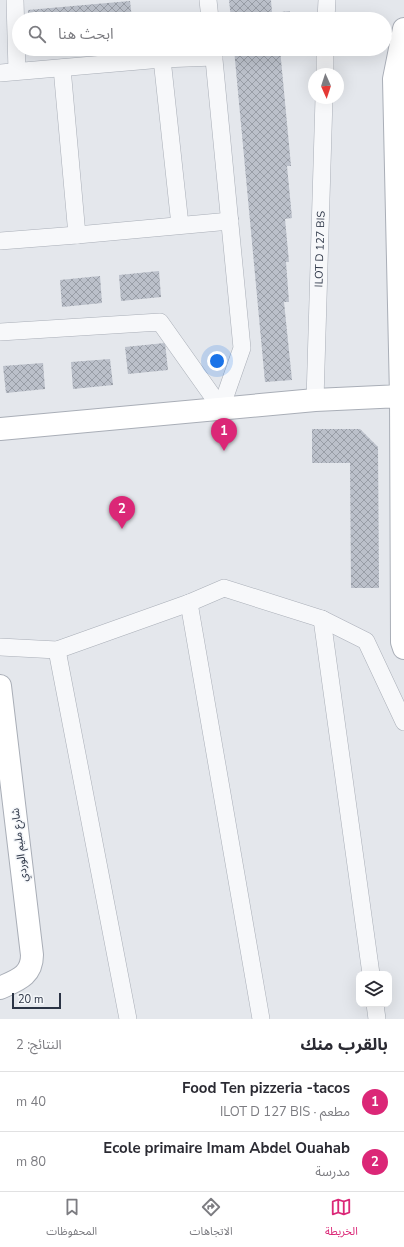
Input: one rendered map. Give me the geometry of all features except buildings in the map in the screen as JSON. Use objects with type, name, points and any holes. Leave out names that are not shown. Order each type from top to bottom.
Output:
[{"type":"street","points":[[14,12],[15,0]]},
{"type":"street","points":[[208,0],[209,12]]},
{"type":"street","points":[[326,12],[327,0]]},
{"type":"street","points":[[404,29],[394,79],[400,396],[402,642],[404,648]]},
{"type":"street","points":[[12,31],[8,72],[188,56]]},
{"type":"street","points":[[213,56],[242,348],[221,408]]},
{"type":"street","points":[[325,56],[325,68]]},
{"type":"street","points":[[162,59],[180,225]]},
{"type":"street","points":[[62,68],[77,235]]},
{"type":"street","name":"ILOT D 127 BIS","points":[[315,400],[324,104]]},
{"type":"street","points":[[0,241],[230,221]]},
{"type":"street","points":[[0,332],[160,322],[221,408]]},
{"type":"street","points":[[0,429],[315,400],[400,396]]},
{"type":"street","points":[[0,647],[57,650],[189,603],[224,588],[322,619],[366,641],[404,722]]},
{"type":"street","points":[[189,603],[261,1019]]},
{"type":"street","points":[[322,619],[371,971]]},
{"type":"street","points":[[57,650],[128,1019]]},
{"type":"street","name":"شارع مليم الوردي","points":[[0,686],[32,955],[32,964],[28,972],[0,988]]},
{"type":"street","points":[[375,1007],[377,1019]]},
{"type":"place","name":"Food Ten pizzeria -tacos","points":[[224,451]]},
{"type":"place","name":"Ecole primaire Imam Abdel Ouahab","points":[[122,529]]}]
